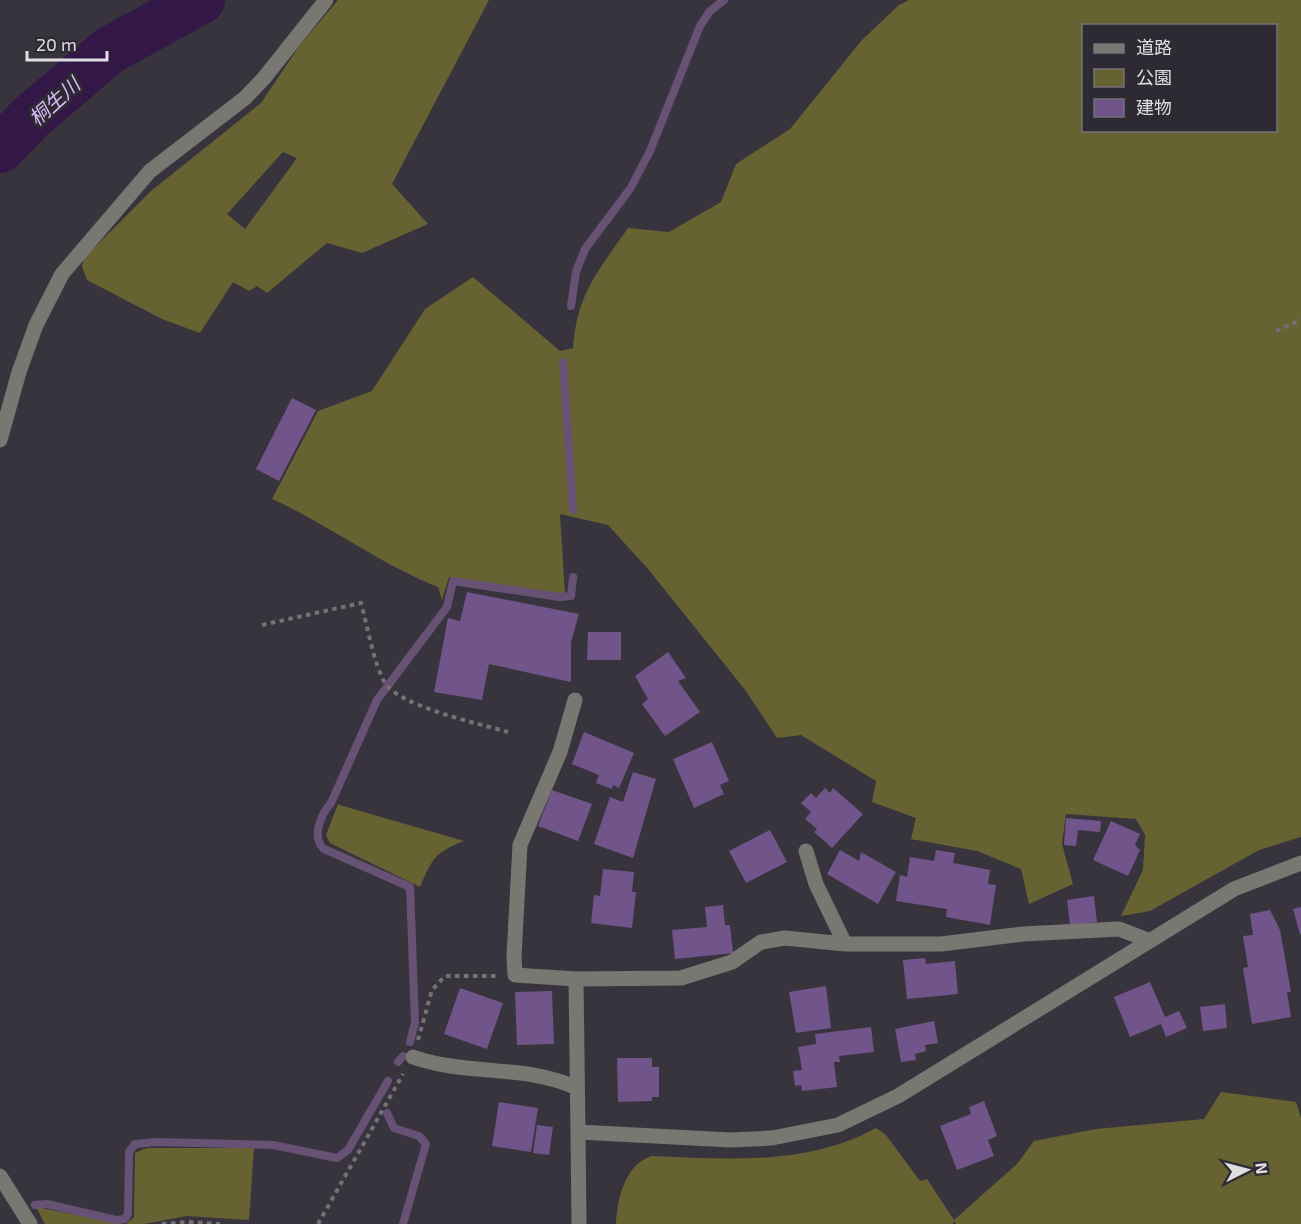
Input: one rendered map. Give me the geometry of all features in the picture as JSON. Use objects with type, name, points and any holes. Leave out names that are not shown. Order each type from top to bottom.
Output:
[{"type":"street","points":[[0,440],[19,372],[33,334],[62,274],[150,171],[245,98],[264,78],[326,0]]},
{"type":"street","points":[[575,700],[560,752],[520,845],[515,975],[576,979],[681,978],[732,962],[761,942],[785,938],[845,944],[941,944],[1023,934],[1119,929],[1148,940]]},
{"type":"street","points":[[807,851],[816,884],[845,944]]},
{"type":"street","points":[[578,1132],[731,1140],[784,1137],[838,1125],[898,1096],[1234,889],[1301,863]]},
{"type":"street","points":[[576,979],[579,1224]]},
{"type":"street","points":[[413,1057],[435,1065],[506,1071],[559,1080],[577,1088]]},
{"type":"street","points":[[0,1176],[30,1224]]},
{"type":"path","points":[[1276,332],[1301,320]]},
{"type":"path","points":[[262,625],[361,603],[384,682],[394,693],[438,712],[508,732]]},
{"type":"path","points":[[162,1224],[188,1222],[220,1224]]},
{"type":"green space","points":[[338,0],[489,0],[392,184],[428,224],[362,253],[327,243],[267,293],[257,286],[249,291],[233,282],[200,333],[162,319],[87,280],[82,266],[84,258],[151,191],[261,103],[300,45]],"holes":[[[283,152],[297,158],[245,229],[227,214]]]},
{"type":"green space","points":[[909,0],[1301,0],[1301,837],[1259,850],[1150,911],[1121,916],[1143,870],[1145,835],[1136,819],[1066,814],[1062,844],[1073,884],[1029,904],[1021,869],[977,851],[911,839],[916,818],[872,802],[876,781],[801,735],[777,738],[746,691],[648,569],[608,525],[560,514],[565,594],[449,577],[442,600],[438,587],[396,567],[272,499],[318,411],[372,391],[425,309],[473,277],[560,351],[573,348],[575,329],[584,298],[598,271],[628,228],[669,232],[721,202],[736,164],[790,129],[862,40],[899,5]]},
{"type":"green space","points":[[338,804],[464,841],[440,853],[432,863],[420,887],[330,843],[326,835]]},
{"type":"green space","points":[[1221,1092],[1296,1102],[1301,1118],[1301,1224],[956,1224],[954,1221],[953,1224],[616,1224],[618,1204],[629,1174],[635,1166],[652,1156],[739,1158],[795,1154],[823,1149],[876,1128],[886,1135],[920,1181],[927,1179],[954,1220],[1017,1164],[1034,1141],[1096,1129],[1204,1119]]},
{"type":"green space","points":[[147,1148],[254,1148],[249,1220],[187,1216],[144,1224],[126,1224],[134,1217],[135,1153]]},
{"type":"green space","points":[[36,1207],[124,1224],[45,1224]]},
{"type":"building","points":[[292,398],[316,410],[279,481],[256,469]]},
{"type":"building","points":[[467,592],[579,614],[571,642],[571,682],[489,664],[482,700],[434,692],[448,618],[460,621]]},
{"type":"building","points":[[588,632],[621,632],[621,660],[587,660]]},
{"type":"building","points":[[668,652],[686,678],[678,681],[700,712],[665,736],[642,704],[648,699],[635,676]]},
{"type":"building","points":[[584,732],[634,753],[619,788],[613,785],[612,789],[596,783],[599,775],[572,764]]},
{"type":"building","points":[[712,742],[729,781],[720,785],[724,794],[694,808],[673,759]]},
{"type":"building","points":[[633,772],[656,779],[633,858],[594,844],[610,797],[623,802]]},
{"type":"building","points":[[825,788],[830,793],[833,788],[863,814],[832,848],[814,832],[817,829],[805,819],[811,812],[801,803],[811,793],[816,798]]},
{"type":"building","points":[[552,790],[592,804],[578,841],[538,826]]},
{"type":"building","points":[[1066,818],[1101,821],[1100,832],[1078,830],[1076,846],[1064,845]]},
{"type":"building","points":[[1111,821],[1140,834],[1135,845],[1140,850],[1128,876],[1093,860]]},
{"type":"building","points":[[770,830],[787,862],[746,883],[729,851]]},
{"type":"building","points":[[840,850],[859,861],[861,852],[896,872],[878,904],[827,874]]},
{"type":"building","points":[[936,850],[955,853],[953,863],[990,870],[988,884],[996,885],[990,925],[946,917],[947,909],[896,901],[900,875],[907,877],[910,857],[934,861]]},
{"type":"building","points":[[603,869],[634,872],[632,892],[636,892],[632,928],[591,923],[594,895],[600,896]]},
{"type":"building","points":[[1094,896],[1097,922],[1070,925],[1067,900]]},
{"type":"building","points":[[723,905],[725,925],[730,925],[733,953],[675,959],[672,930],[707,927],[705,907]]},
{"type":"building","points":[[1301,907],[1301,934],[1300,934],[1293,909]]},
{"type":"building","points":[[1270,910],[1280,930],[1291,992],[1287,992],[1291,1017],[1252,1024],[1243,968],[1248,967],[1243,936],[1253,935],[1250,914]]},
{"type":"building","points":[[925,958],[926,964],[955,961],[958,994],[907,999],[903,960]]},
{"type":"building","points":[[1150,982],[1165,1017],[1179,1011],[1187,1028],[1166,1037],[1161,1024],[1130,1037],[1114,997]]},
{"type":"building","points":[[826,986],[831,1028],[796,1033],[789,992]]},
{"type":"building","points":[[460,988],[503,1003],[487,1049],[444,1034]]},
{"type":"building","points":[[552,991],[554,1044],[517,1045],[515,992]]},
{"type":"building","points":[[1225,1004],[1227,1028],[1203,1031],[1200,1007]]},
{"type":"building","points":[[934,1021],[938,1043],[925,1045],[926,1051],[915,1054],[916,1060],[901,1062],[895,1029]]},
{"type":"building","points":[[871,1027],[874,1052],[839,1056],[840,1062],[834,1062],[837,1087],[802,1091],[801,1085],[795,1086],[793,1071],[802,1070],[798,1047],[816,1044],[815,1034]]},
{"type":"building","points":[[617,1058],[652,1058],[652,1067],[659,1067],[659,1097],[652,1097],[652,1101],[618,1102]]},
{"type":"building","points":[[984,1101],[997,1136],[988,1140],[994,1156],[957,1170],[940,1126],[971,1114],[969,1107]]},
{"type":"building","points":[[499,1102],[538,1108],[531,1152],[492,1146]]},
{"type":"building","points":[[537,1125],[553,1127],[549,1155],[533,1153]]},
{"type":"waterway","name":"桐生川","points":[[0,149],[31,117],[110,50],[201,0]]},
{"type":"waterway","points":[[571,306],[576,272],[585,249],[630,189],[650,151],[700,26],[710,11],[724,0]]},
{"type":"waterway","points":[[563,362],[573,510]]},
{"type":"waterway","points":[[410,1042],[415,1023],[410,887],[324,849],[318,838],[321,819],[331,803],[377,700],[447,607],[453,581],[559,597],[571,596],[573,577]]},
{"type":"waterway","points":[[398,1062],[403,1056]]},
{"type":"waterway","points":[[35,1205],[47,1204],[116,1220],[125,1219],[128,1214],[129,1152],[135,1144],[157,1142],[273,1145],[337,1158],[348,1150],[388,1081]]},
{"type":"waterway","points":[[387,1113],[394,1128],[419,1136],[426,1144],[403,1224]]}]
